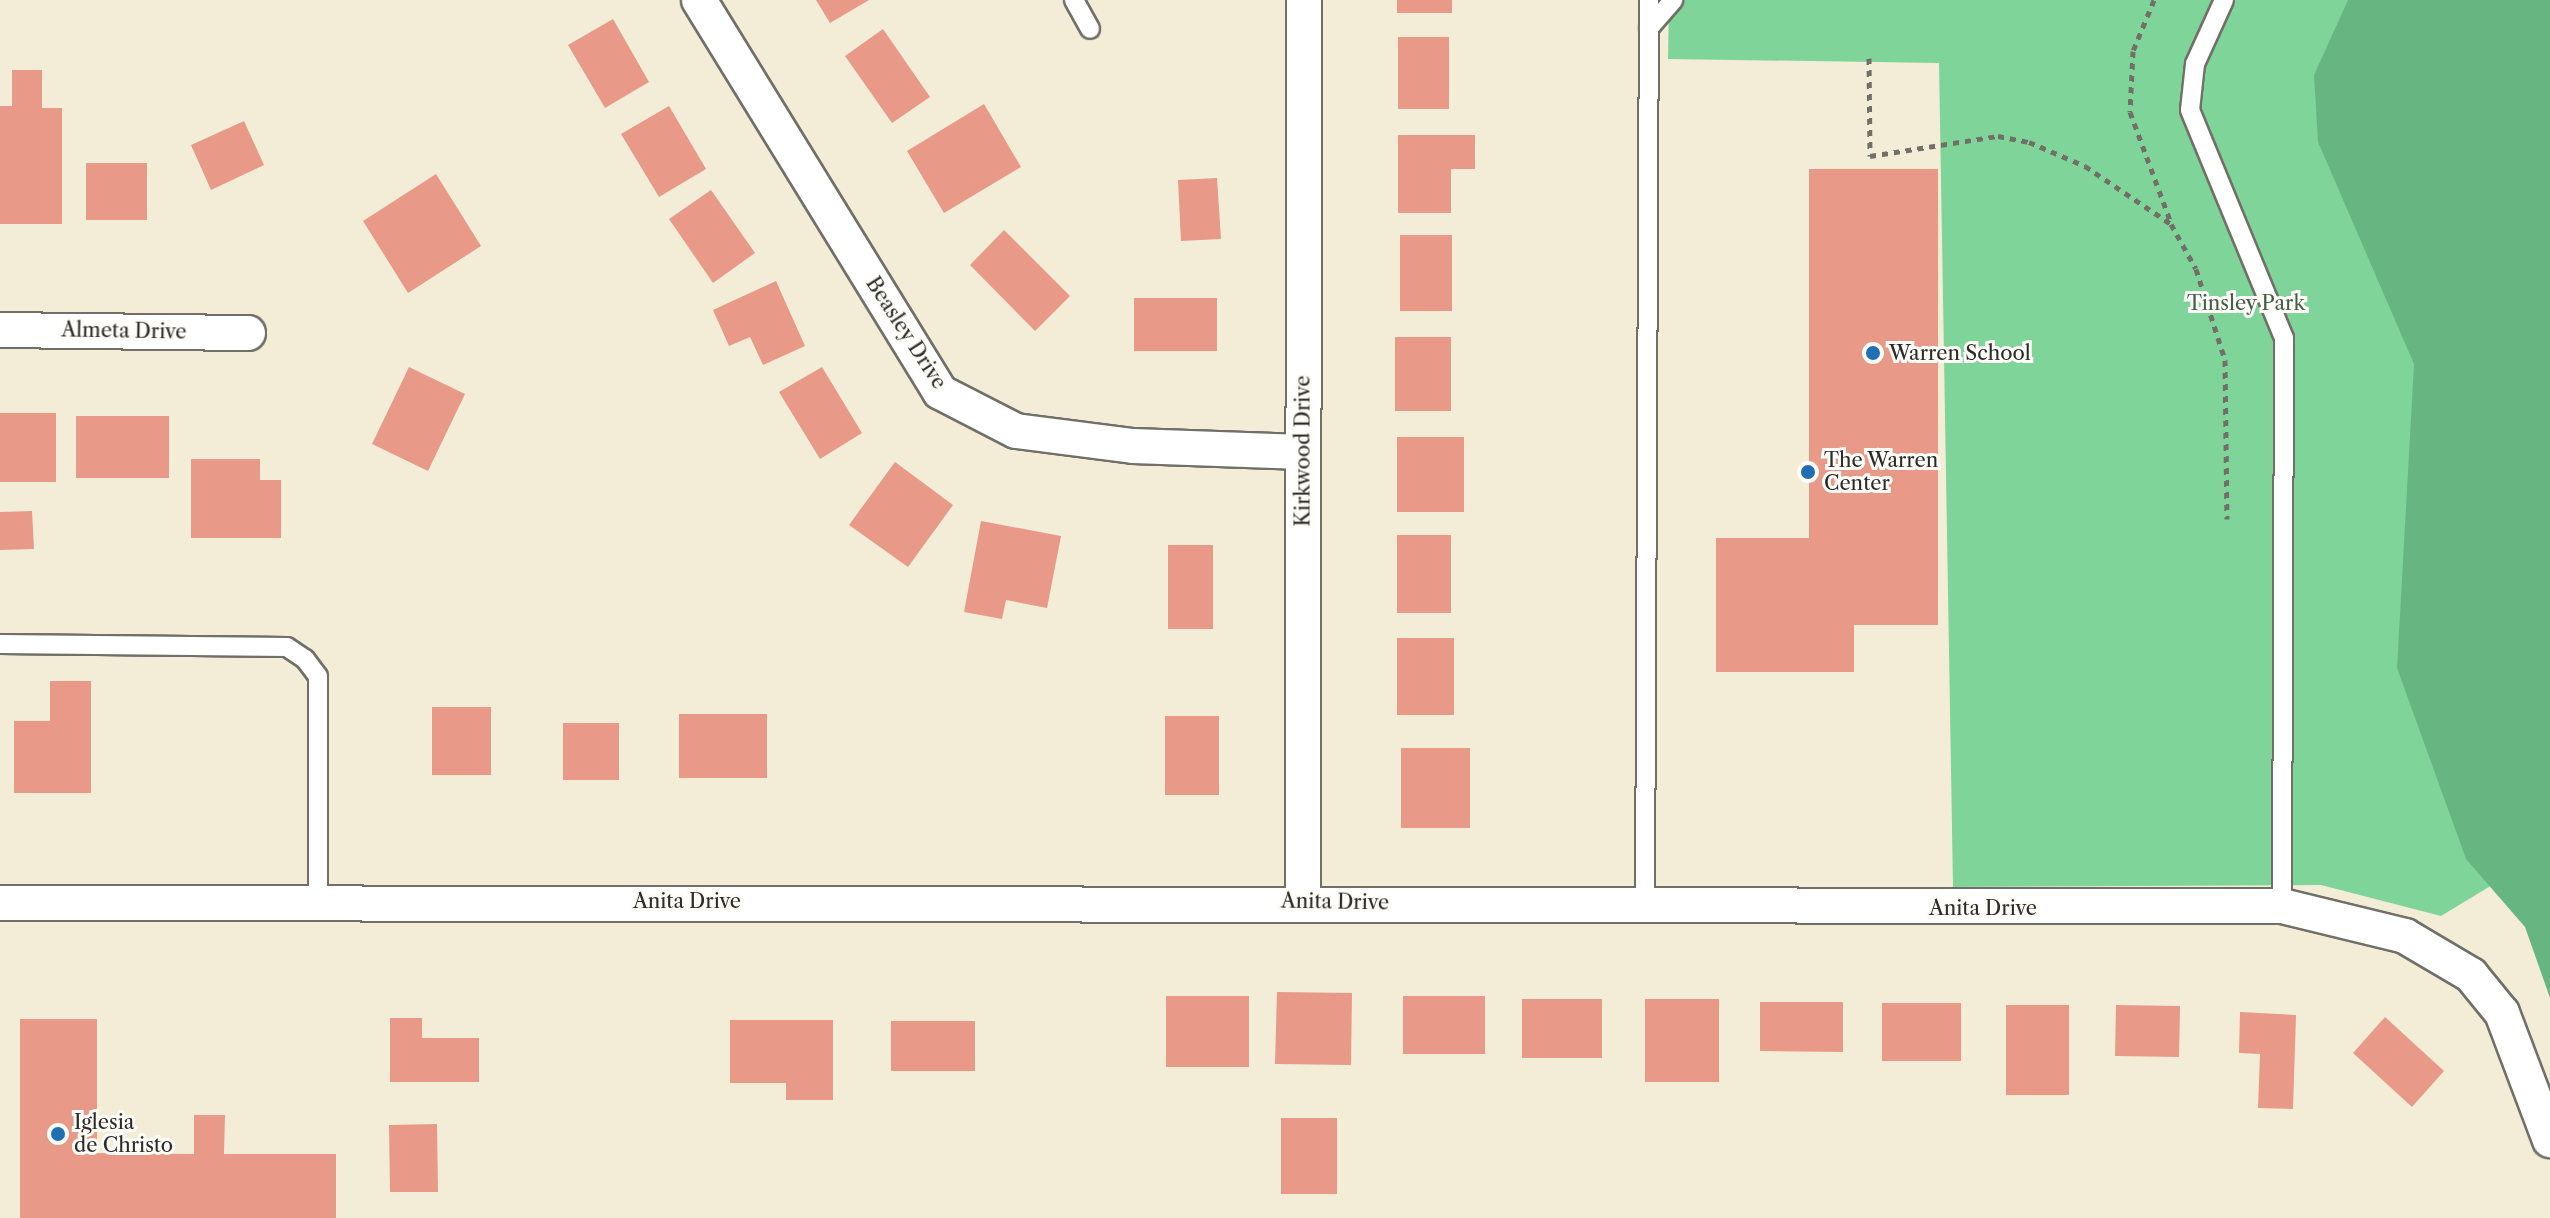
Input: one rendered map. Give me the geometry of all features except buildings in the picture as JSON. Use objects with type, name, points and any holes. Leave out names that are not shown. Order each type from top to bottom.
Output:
[{"type":"street","name":"Beasley Drive","points":[[699,0],[940,392],[1016,431],[1133,446],[1303,452]]},
{"type":"street","name":"Kirkwood Drive","points":[[1303,901],[1304,0]]},
{"type":"street","name":"Almeta Drive","points":[[0,330],[248,333]]},
{"type":"street","name":"Anita Drive","points":[[0,903],[318,900],[1303,901],[1645,906],[2282,906],[2405,936],[2471,975],[2502,1013],[2550,1140]]},
{"type":"lane","points":[[1074,0],[1090,29]]},
{"type":"lane","points":[[1645,906],[1649,0]]},
{"type":"lane","points":[[1649,28],[1673,0]]},
{"type":"lane","points":[[2224,0],[2195,64],[2190,110],[2284,338],[2282,906]]},
{"type":"lane","points":[[0,644],[287,647],[305,659],[318,676],[318,900]]},
{"type":"path","points":[[2154,0],[2133,51],[2130,112],[2171,224],[2196,269],[2225,360],[2227,519]]},
{"type":"path","points":[[1869,58],[1870,156],[1998,136],[2029,142],[2085,166],[2171,224]]},
{"type":"green space","name":"Tinsley Park","points":[[1669,0],[2550,0],[2545,853],[2441,916],[2321,885],[1953,887],[1939,63],[1668,59]]},
{"type":"green space","points":[[2348,0],[2550,0],[2550,998],[2525,927],[2466,859],[2397,668],[2414,364],[2318,142],[2314,75]]},
{"type":"place","name":"Warren School","points":[[1873,353]]},
{"type":"place","name":"The Warren Center","points":[[1808,472]]},
{"type":"place","name":"Iglesia de Christo","points":[[58,1134]]}]
